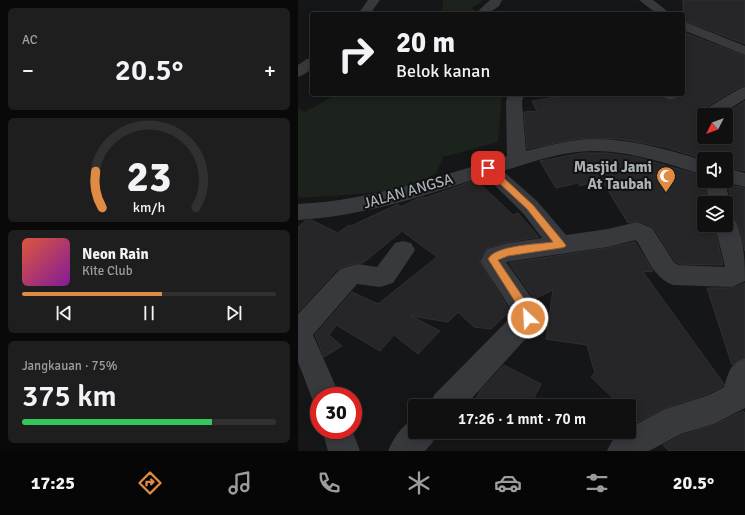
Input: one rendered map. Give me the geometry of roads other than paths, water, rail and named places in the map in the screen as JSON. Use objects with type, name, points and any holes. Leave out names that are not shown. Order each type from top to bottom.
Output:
[{"type":"street","points":[[365,12],[374,0]]},
{"type":"street","points":[[486,12],[485,10],[495,3],[496,0]]},
{"type":"street","points":[[645,0],[662,12]]},
{"type":"street","points":[[685,27],[745,51]]},
{"type":"street","points":[[298,72],[310,63]]},
{"type":"street","points":[[719,108],[745,92]]},
{"type":"street","points":[[516,96],[514,102],[517,160]]},
{"type":"street","name":"JALAN ANGSA","points":[[298,212],[316,212],[375,202],[517,160],[557,150],[592,145],[670,156],[697,166]]},
{"type":"street","points":[[488,168],[530,207],[561,245]]},
{"type":"street","points":[[733,177],[745,180]]},
{"type":"street","points":[[452,399],[527,320],[529,315],[492,259],[498,255],[508,252],[608,238],[637,231],[644,234],[667,271],[673,275],[732,277],[738,272],[728,232]]},
{"type":"street","points":[[322,387],[310,357],[298,333],[349,276],[355,273],[380,277],[384,276],[403,250]]},
{"type":"street","points":[[623,451],[634,442],[676,420],[714,409],[736,397],[742,376],[745,372]]},
{"type":"street","points":[[339,439],[344,451]]},
{"type":"street","points":[[404,451],[415,439]]},
{"type":"place","name":"Masjid Jami At Taubah","points":[[666,193]]}]
